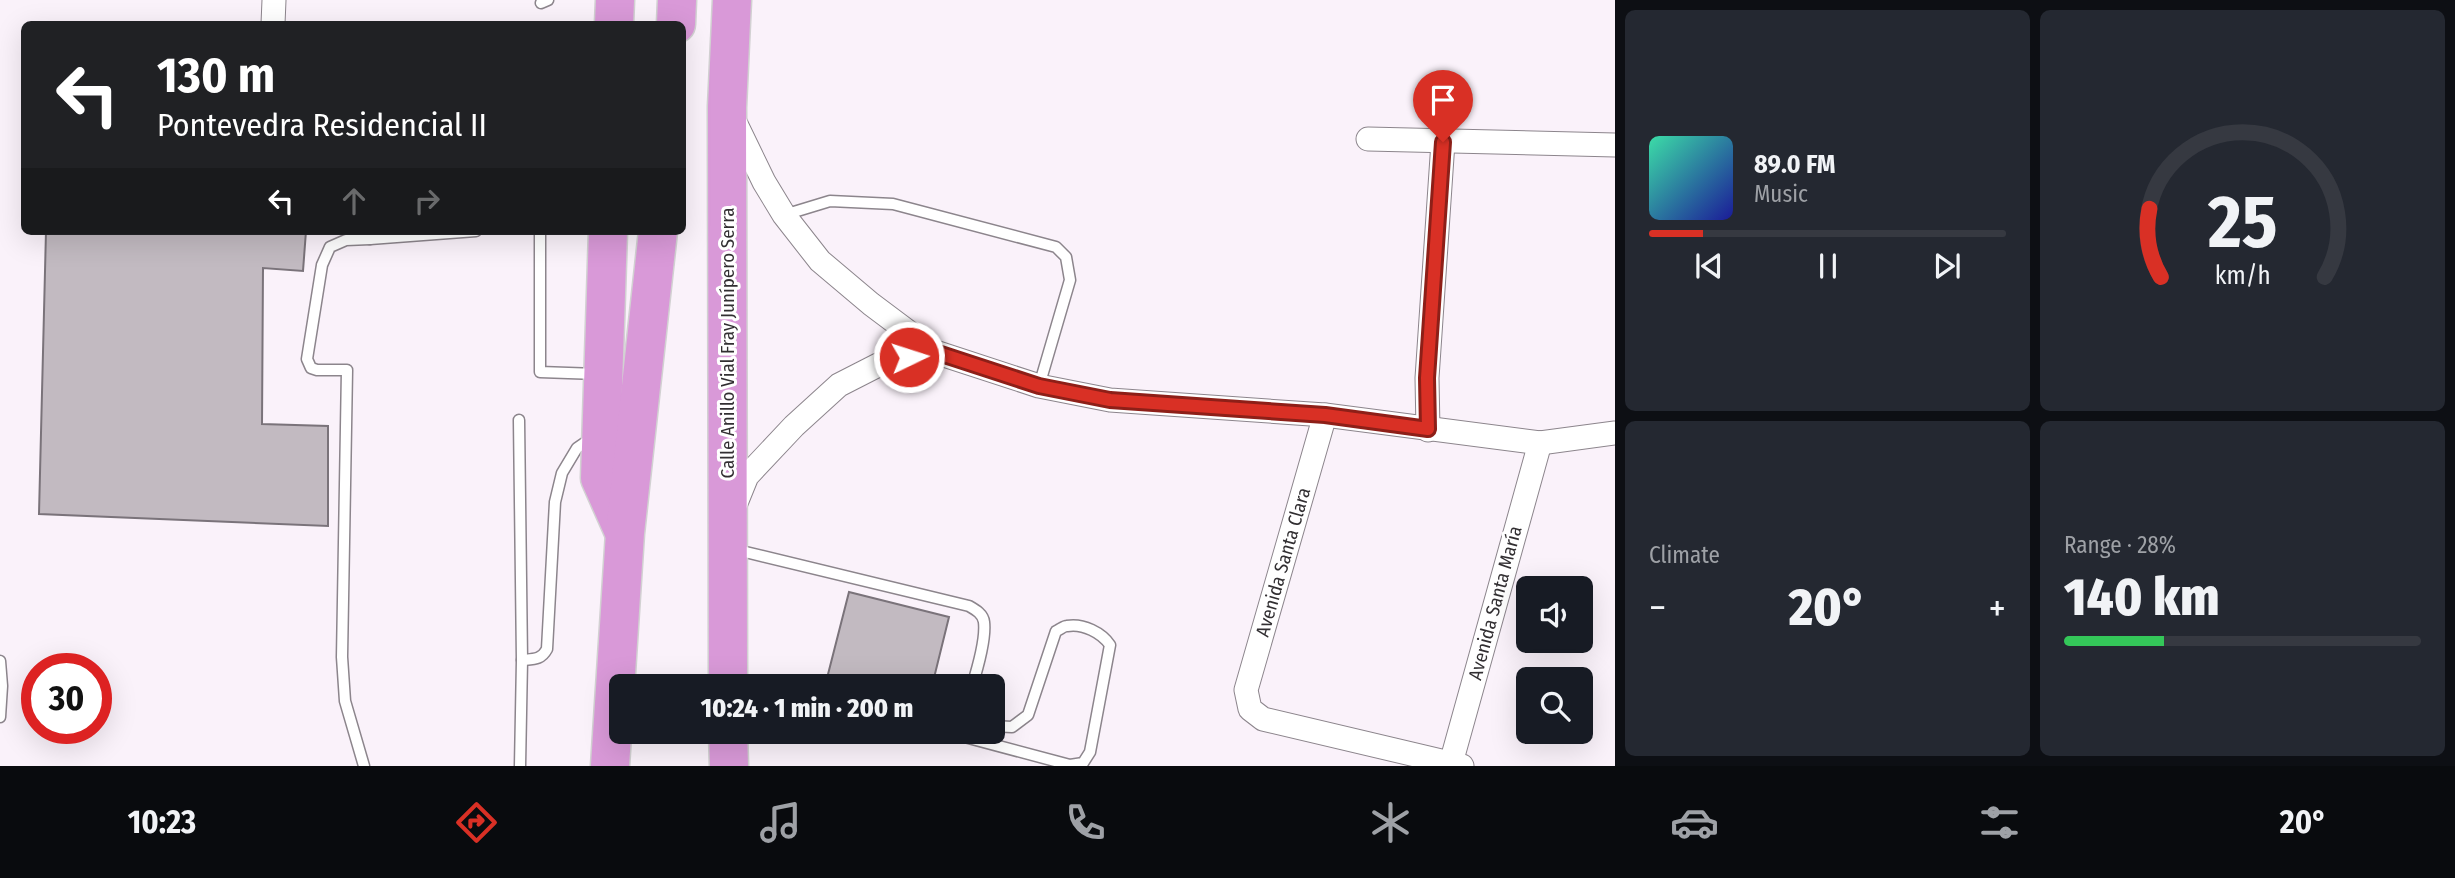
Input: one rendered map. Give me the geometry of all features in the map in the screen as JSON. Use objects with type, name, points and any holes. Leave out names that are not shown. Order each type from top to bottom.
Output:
[{"type":"highway","points":[[614,21],[615,0]]},
{"type":"highway","points":[[676,21],[677,0]]},
{"type":"highway","name":"Calle Anillo Vial Fray Junípero Serra","points":[[732,0],[727,107],[727,538],[736,674]]},
{"type":"highway","points":[[608,235],[600,478],[625,533]]},
{"type":"highway","points":[[607,758],[625,533],[658,235]]},
{"type":"highway","points":[[728,744],[729,766]]},
{"type":"street","points":[[273,21],[274,0]]},
{"type":"street","points":[[727,107],[764,182],[784,215],[820,261],[935,352],[1039,386],[1110,400],[1325,415],[1540,443],[1615,433]]},
{"type":"street","points":[[1368,139],[1615,145]]},
{"type":"street","points":[[1428,429],[1427,378],[1443,142]]},
{"type":"street","points":[[727,538],[747,476],[794,426],[839,385],[884,362],[935,352]]},
{"type":"street","name":"Avenida Santa Clara","points":[[1325,415],[1246,690],[1250,709],[1263,719],[1457,764]]},
{"type":"street","name":"Avenida Santa María","points":[[1457,764],[1540,443]]},
{"type":"lane","points":[[784,215],[830,201],[893,204],[1056,247],[1066,257],[1070,280],[1039,386]]},
{"type":"lane","points":[[364,766],[345,701],[342,657],[347,370],[317,370],[310,368],[307,359],[321,265],[330,247],[346,240],[370,235]]},
{"type":"lane","points":[[540,235],[540,372],[603,374]]},
{"type":"lane","points":[[519,420],[522,660],[520,766]]},
{"type":"lane","points":[[522,660],[537,659],[543,656],[547,649],[555,502],[562,473],[577,448],[601,432]]},
{"type":"lane","points":[[727,538],[969,606],[978,611],[984,621],[976,674]]},
{"type":"lane","points":[[991,744],[1070,765],[1083,763],[1090,752],[1110,645],[1105,637],[1095,630],[1067,626],[1056,631],[1028,715],[1012,727],[1005,727]]},
{"type":"lane","points":[[0,661],[0,718]]},
{"type":"building","points":[[46,235],[306,235],[303,271],[263,268],[262,424],[328,426],[328,526],[39,514]]},
{"type":"building","points":[[849,592],[949,617],[935,674],[828,674]]},
{"type":"route","points":[[909,357],[935,352],[1039,386],[1110,400],[1325,415],[1428,429],[1427,378],[1443,142]]}]
